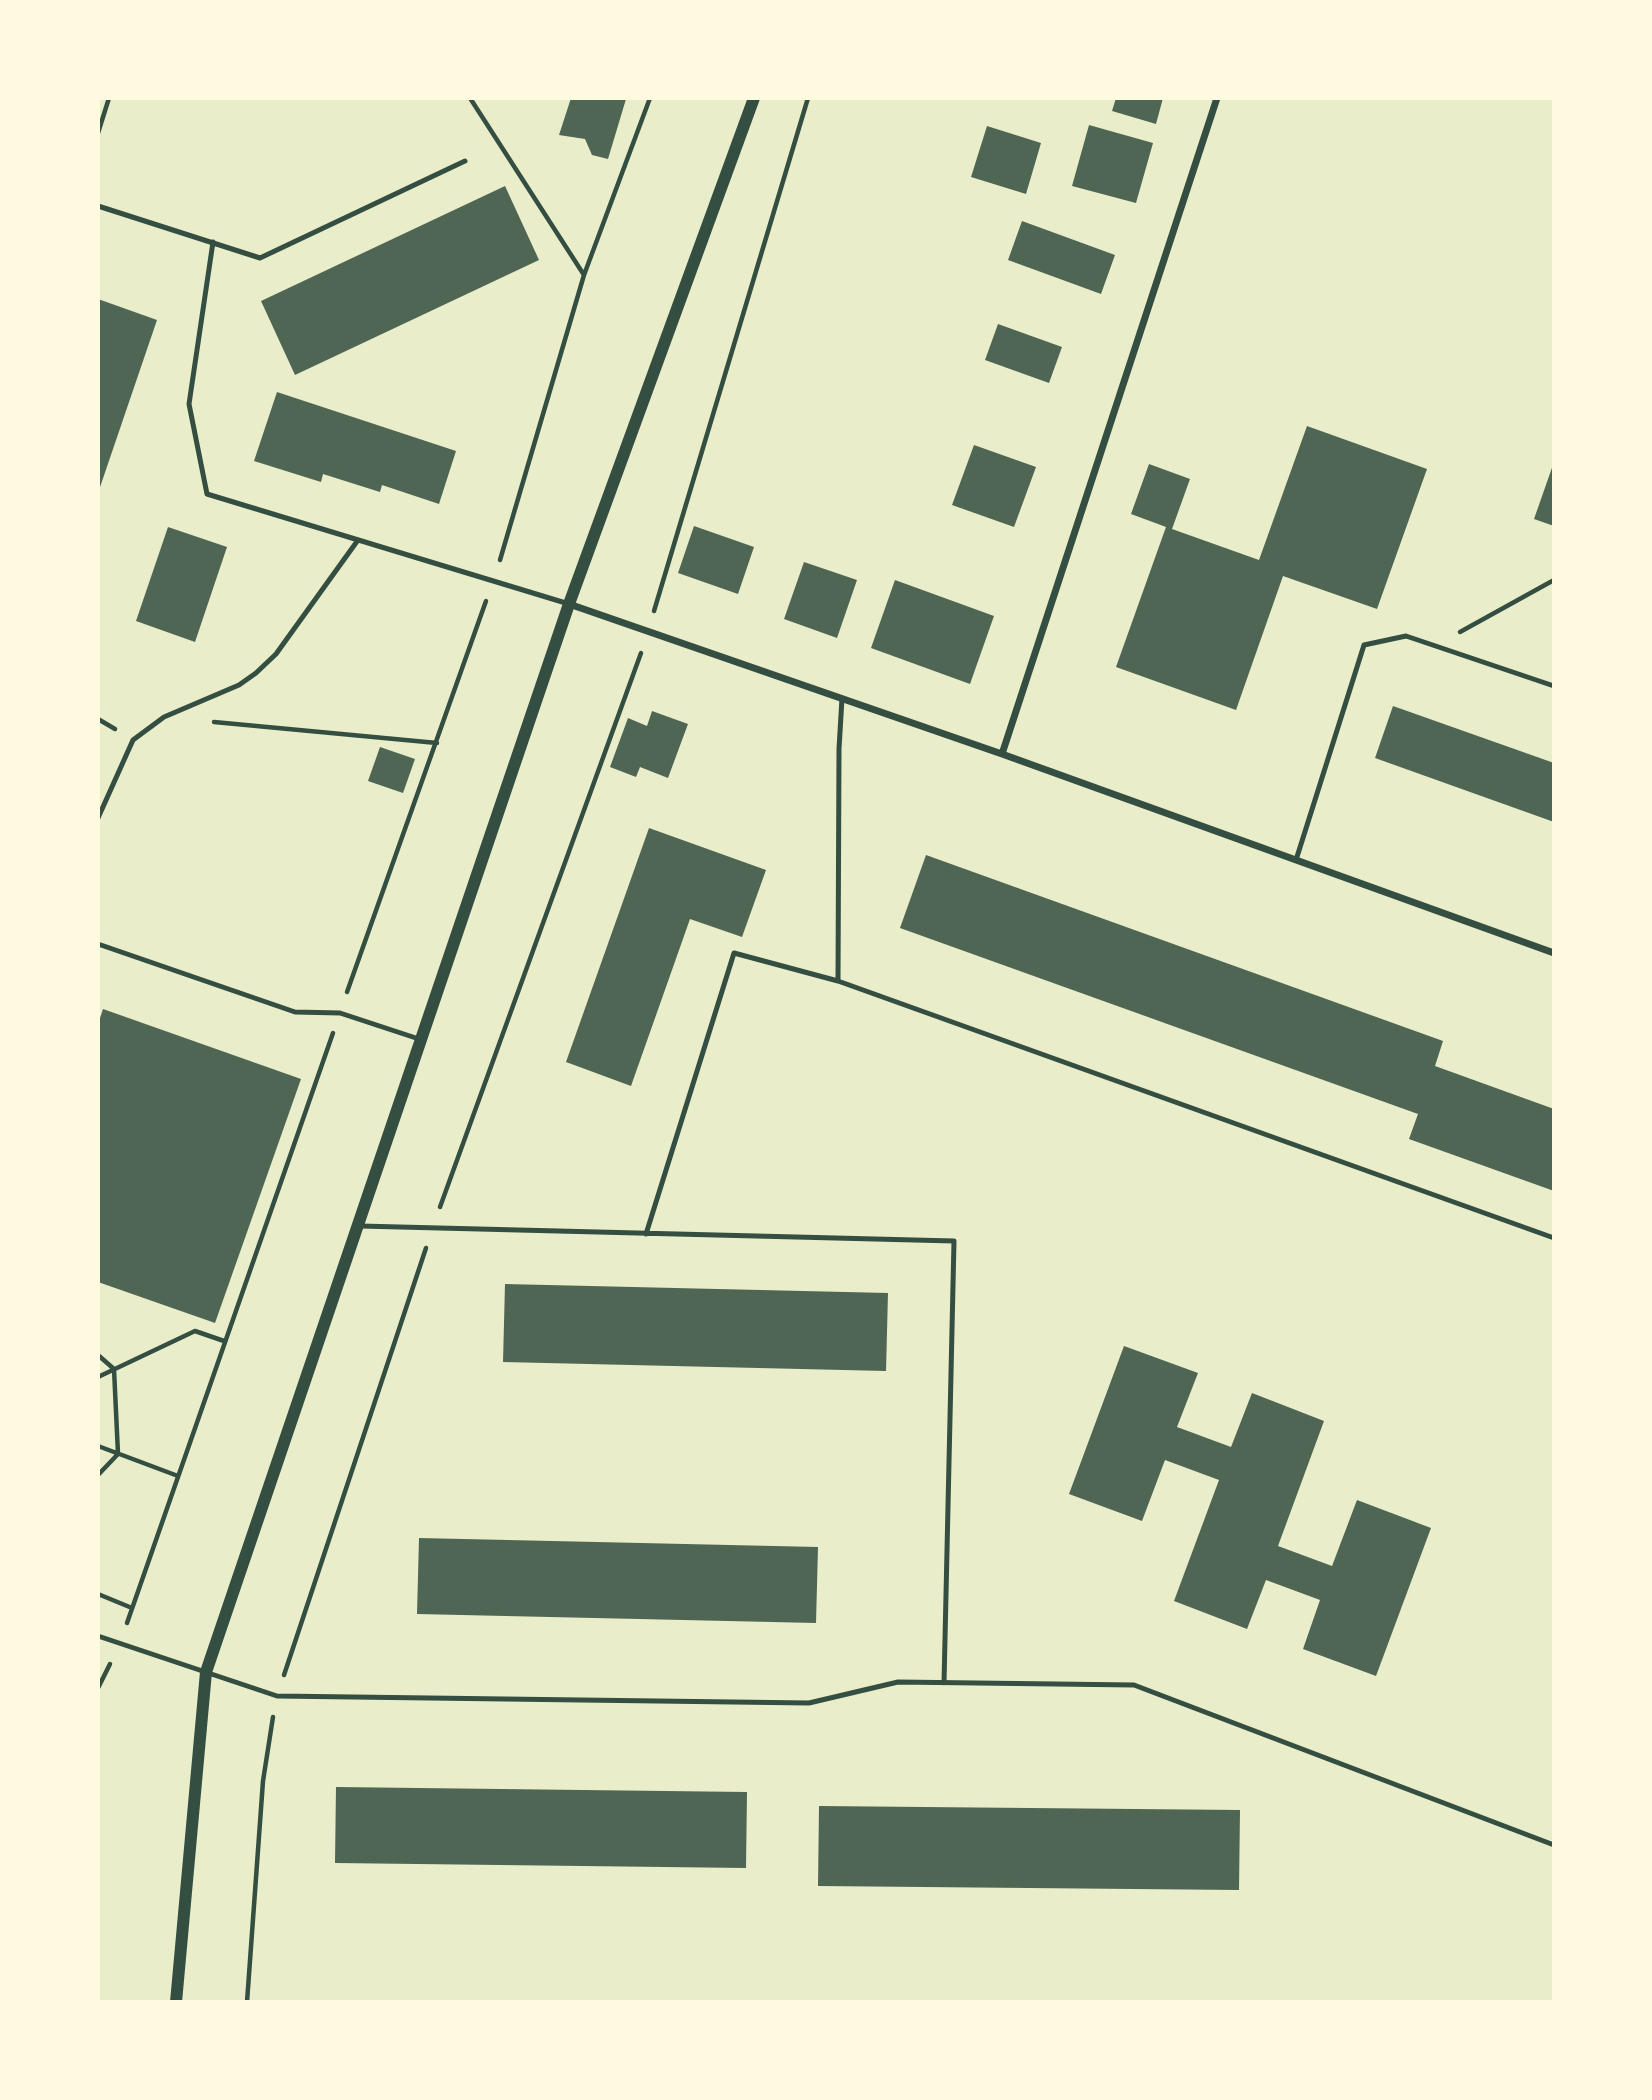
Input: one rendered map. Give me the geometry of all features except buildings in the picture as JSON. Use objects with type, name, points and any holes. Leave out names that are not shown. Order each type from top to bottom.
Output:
[{"type":"street","points":[[176,2002],[206,1672],[569,604],[754,98]]},
{"type":"street","points":[[1002,754],[1217,98]]},
{"type":"street","points":[[569,604],[1002,754],[1554,953]]},
{"type":"lane","points":[[98,207],[260,258],[465,161]]},
{"type":"lane","points":[[213,242],[189,404],[207,494],[569,604]]},
{"type":"lane","points":[[98,818],[133,740],[164,717],[239,685],[256,673],[276,654],[358,540]]},
{"type":"lane","points":[[1296,860],[1364,645],[1406,636],[1554,686]]},
{"type":"lane","points":[[838,981],[839,750],[842,698]]},
{"type":"lane","points":[[98,944],[295,1012],[340,1013],[421,1039]]},
{"type":"lane","points":[[646,1234],[734,953],[838,981],[1554,1238]]},
{"type":"lane","points":[[358,1226],[954,1241],[944,1683]]},
{"type":"lane","points":[[98,1636],[276,1696],[809,1703],[898,1682],[1134,1685],[1554,1845]]},
{"type":"path","points":[[98,133],[109,98]]},
{"type":"path","points":[[470,98],[584,275]]},
{"type":"path","points":[[247,2002],[262,1781],[276,1696],[433,1228],[649,631],[808,98]]},
{"type":"path","points":[[1435,645],[1554,580]]},
{"type":"path","points":[[164,717],[437,743]]},
{"type":"path","points":[[120,1644],[340,1013]]},
{"type":"path","points":[[98,1377],[195,1331],[224,1341]]},
{"type":"path","points":[[98,1355],[114,1369],[118,1454],[98,1475]]},
{"type":"path","points":[[98,1446],[178,1476]]},
{"type":"path","points":[[98,1594],[132,1608]]}]
